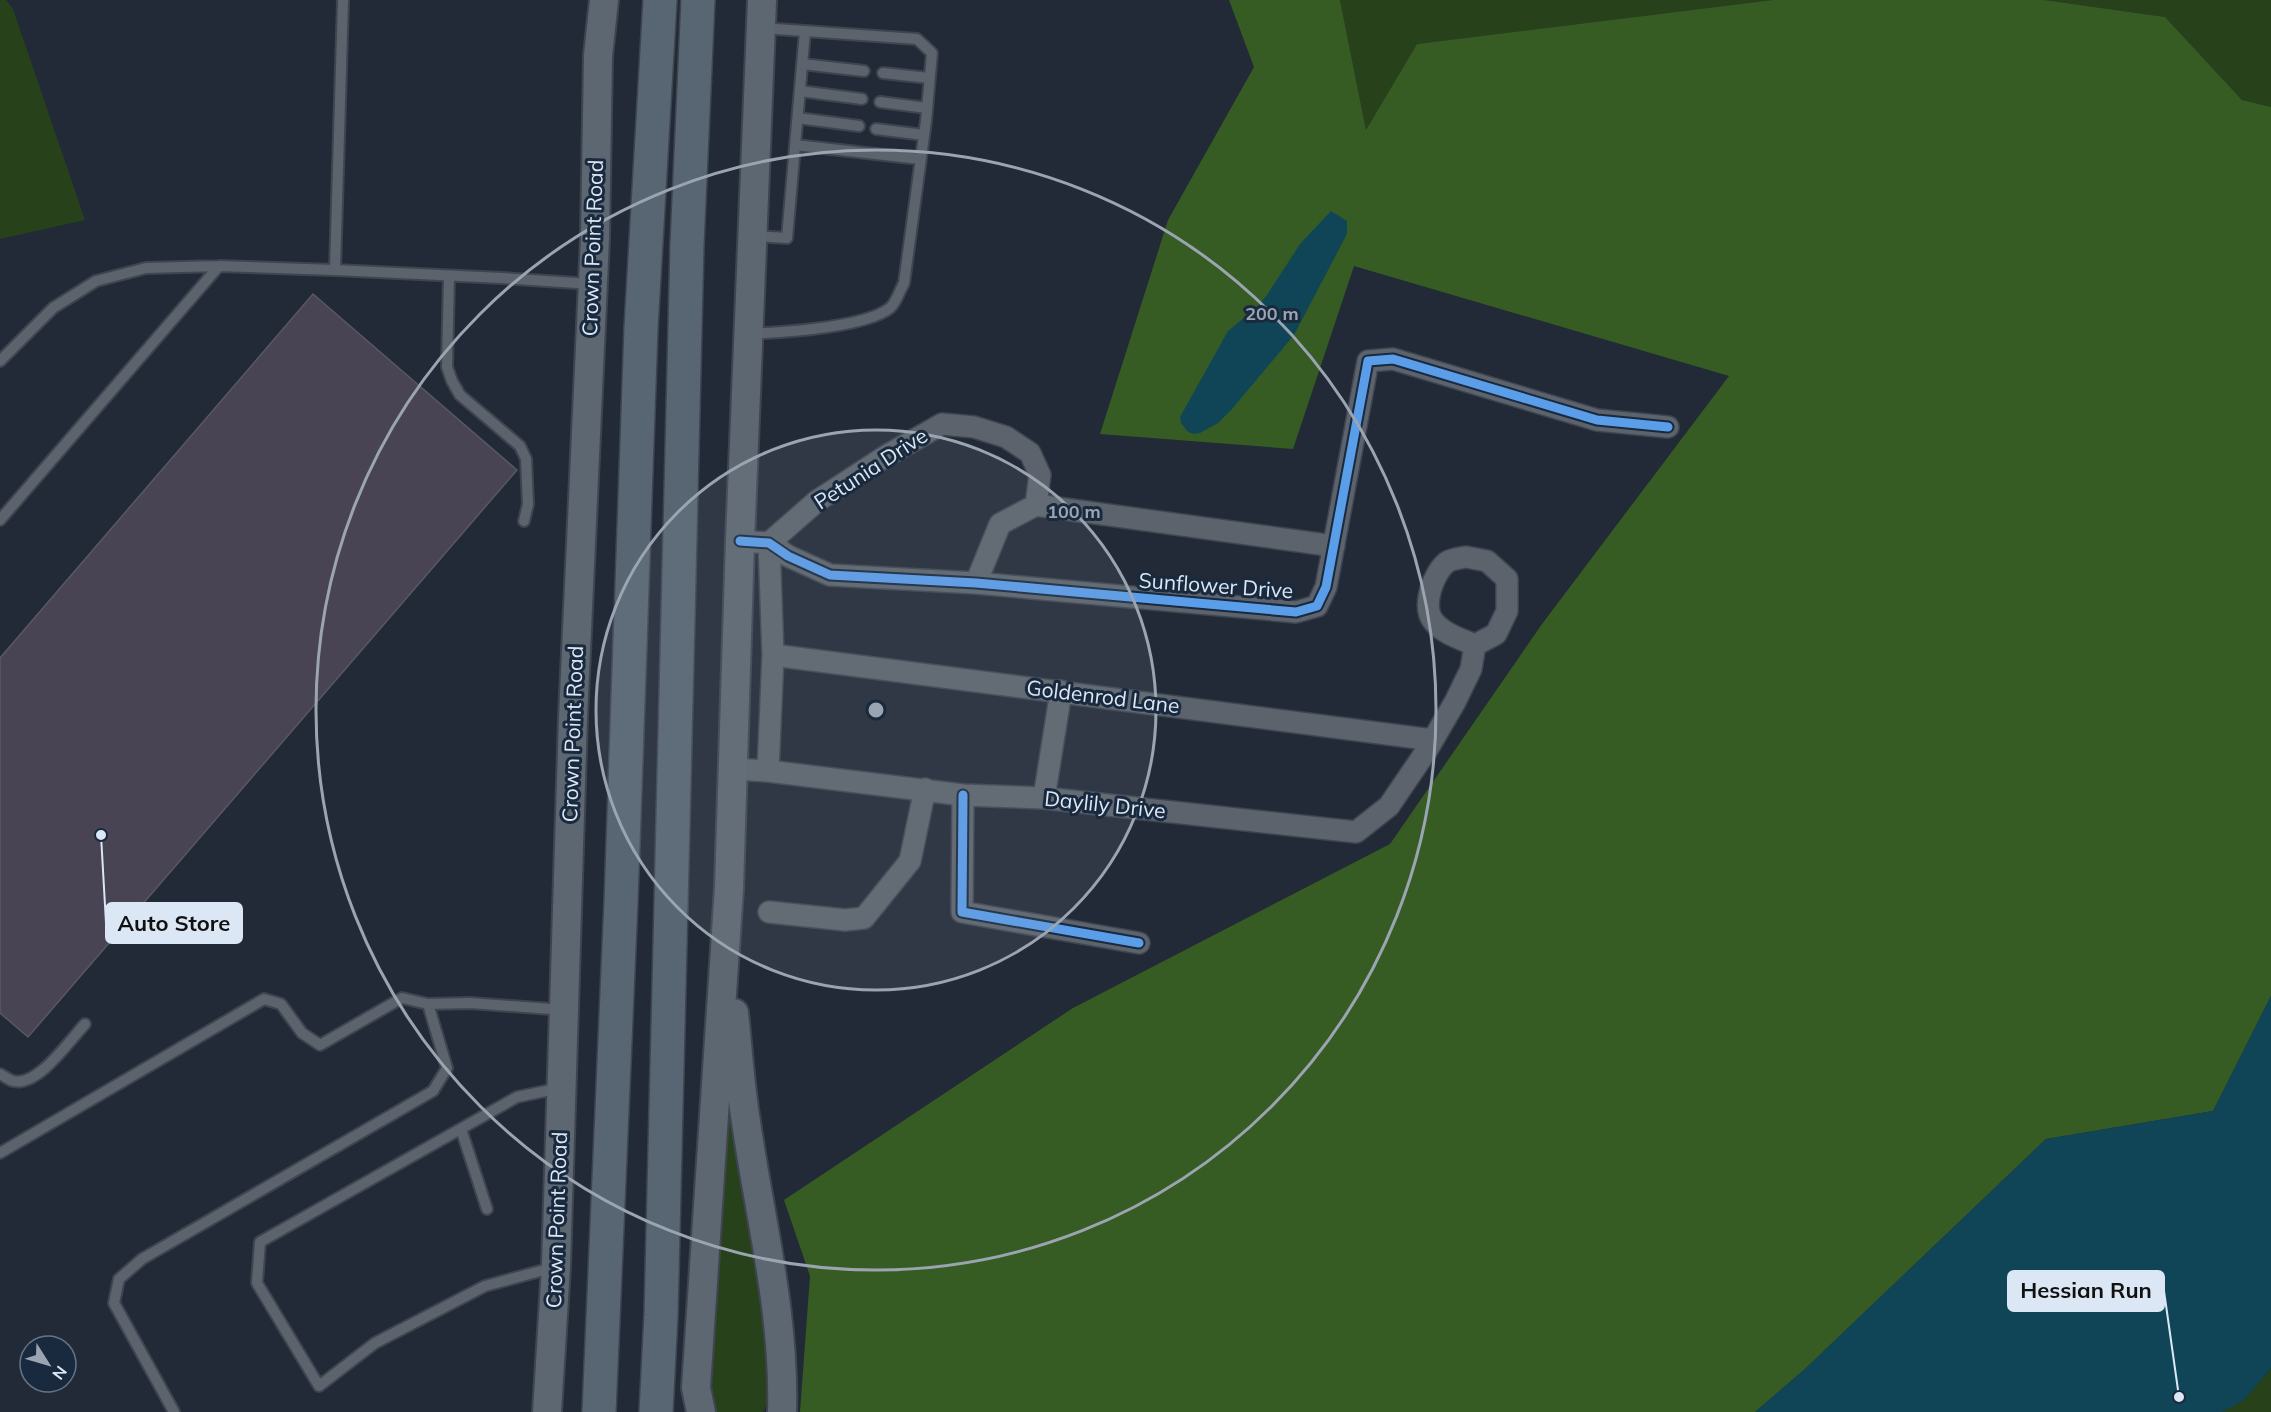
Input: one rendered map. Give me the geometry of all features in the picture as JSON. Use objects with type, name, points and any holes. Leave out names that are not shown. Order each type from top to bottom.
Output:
[{"type":"highway","points":[[637,0],[636,136],[632,215],[645,262]]},
{"type":"highway","points":[[598,1412],[619,958],[645,262],[660,0]]},
{"type":"highway","points":[[656,1412],[663,1235],[687,245],[698,0]]},
{"type":"highway","points":[[663,1235],[669,1412]]},
{"type":"main road","name":"Crown Point Road","points":[[589,0],[598,56]]},
{"type":"main road","name":"Crown Point Road","points":[[547,1412],[556,1266],[563,1087],[573,728],[592,284],[598,56],[604,0]]},
{"type":"main road","points":[[701,1412],[696,1388],[726,933],[761,14]]},
{"type":"main road","points":[[726,933],[746,1120],[778,1313],[779,1406]]},
{"type":"street","name":"Sunflower Drive","points":[[740,541],[769,543],[788,556],[830,575],[976,583],[1296,612],[1317,606],[1326,587],[1368,361],[1393,359],[1597,420],[1668,427]]},
{"type":"street","name":"Petunia Drive","points":[[769,543],[817,501],[886,456],[942,424],[974,427],[1006,437],[1030,453],[1040,475],[1036,506]]},
{"type":"street","points":[[976,583],[1000,524],[1036,506],[1334,546]]},
{"type":"street","points":[[768,771],[773,655],[769,543]]},
{"type":"street","name":"Daylily Drive","points":[[733,769],[768,771],[963,795],[1044,798],[1356,831],[1389,806],[1433,740],[1471,669],[1475,645]]},
{"type":"street","name":"Goldenrod Lane","points":[[773,655],[1433,740]]},
{"type":"street","points":[[1044,798],[1061,691]]},
{"type":"street","points":[[769,912],[845,920],[864,918],[910,861],[926,789]]},
{"type":"street","points":[[963,795],[962,912],[1139,943]]},
{"type":"lane","points":[[335,270],[343,0]]},
{"type":"lane","points":[[748,334],[800,331],[862,320],[892,307],[904,283],[924,135],[932,53],[917,39],[805,31],[761,14]]},
{"type":"lane","points":[[752,236],[787,238],[805,31]]},
{"type":"lane","points":[[802,64],[864,71]]},
{"type":"lane","points":[[883,73],[929,78]]},
{"type":"lane","points":[[800,91],[862,99]]},
{"type":"lane","points":[[880,102],[927,108]]},
{"type":"lane","points":[[798,118],[859,126]]},
{"type":"lane","points":[[876,129],[924,135]]},
{"type":"lane","points":[[795,145],[920,159]]},
{"type":"lane","points":[[0,520],[219,266]]},
{"type":"lane","points":[[0,361],[52,308],[96,281],[146,268],[219,266],[335,270],[592,284]]},
{"type":"lane","points":[[449,276],[447,367],[460,395],[520,446],[526,459],[528,504],[524,520]]},
{"type":"lane","points":[[0,1153],[264,999],[281,1004],[302,1033],[320,1045],[402,998],[428,1004],[470,1003],[565,1010]]},
{"type":"lane","points":[[174,1412],[114,1303],[119,1279],[142,1259],[433,1091],[447,1068],[428,1004]]},
{"type":"lane","points":[[0,1074],[14,1081],[31,1079],[43,1071],[84,1024]]},
{"type":"lane","points":[[556,1266],[485,1286],[375,1343],[319,1386],[257,1283],[260,1242],[517,1097],[563,1087]]},
{"type":"lane","points":[[461,1129],[488,1209]]},
{"type":"green space","points":[[0,0],[6,0],[13,9],[85,220],[0,239]]},
{"type":"green space","points":[[1229,0],[1340,0],[1366,130],[1417,44],[1773,0],[2044,0],[2165,17],[2242,100],[2271,107],[2271,996],[2213,1111],[2046,1139],[1805,1369],[1755,1412],[800,1412],[810,1276],[784,1200],[1073,1008],[1390,844],[1542,624],[1729,376],[1354,266],[1293,449],[1100,434],[1168,220],[1254,67]]},
{"type":"green space","points":[[1340,0],[1773,0],[1417,44],[1366,130]]},
{"type":"green space","points":[[2044,0],[2271,0],[2271,107],[2242,100],[2165,17]]},
{"type":"green space","points":[[731,1081],[758,1229],[770,1397],[763,1412],[713,1412],[707,1377]]},
{"type":"green space","points":[[2271,1368],[2271,1412],[2222,1412],[2244,1400]]},
{"type":"water","points":[[1331,211],[1347,221],[1347,234],[1294,335],[1218,423],[1200,433],[1188,432],[1181,423],[1180,417],[1228,331],[1256,308],[1300,244]]},
{"type":"water","points":[[2271,996],[2271,1368],[2244,1400],[2222,1412],[1755,1412],[1805,1369],[2046,1139],[2213,1111]]},
{"type":"building","points":[[313,294],[517,470],[28,1037],[0,1013],[0,658]]},
{"type":"cycle path","points":[[740,541],[769,543],[788,556],[830,575],[976,583],[1296,612],[1317,606],[1326,587],[1368,361],[1393,359],[1597,420],[1668,427]]},
{"type":"cycle path","points":[[963,795],[962,912],[1139,943]]},
{"type":"place","name":"Auto Store","points":[[101,835]]},
{"type":"place","name":"Hessian Run","points":[[2179,1397]]}]
